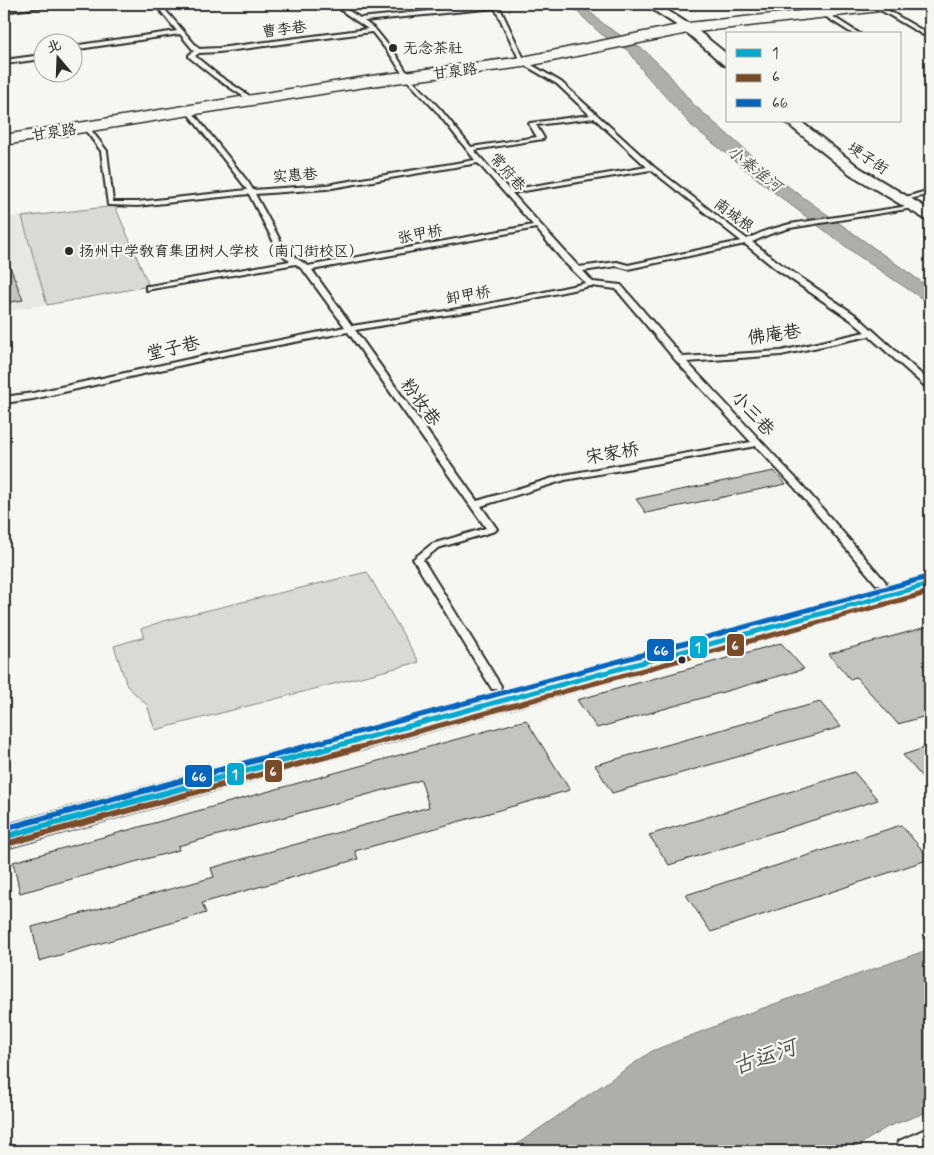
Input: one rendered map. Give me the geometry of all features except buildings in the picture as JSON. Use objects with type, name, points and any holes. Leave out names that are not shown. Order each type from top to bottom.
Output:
[{"type":"main road","name":"甘泉路","points":[[4,140],[252,100],[524,62],[688,28],[906,4]]},
{"type":"main road","points":[[4,823],[653,642],[930,570]]},
{"type":"main road","points":[[4,837],[514,696],[930,584]]},
{"type":"street","points":[[650,4],[688,28],[726,60]]},
{"type":"street","name":"埂子街","points":[[792,122],[855,171],[930,216]]},
{"type":"street","points":[[910,1151],[930,1141]]},
{"type":"lane","points":[[4,10],[58,4]]},
{"type":"lane","points":[[157,4],[197,51],[190,56],[252,100]]},
{"type":"lane","name":"常府巷","points":[[339,4],[374,30],[407,77],[590,284]]},
{"type":"lane","points":[[461,4],[466,9]]},
{"type":"lane","points":[[359,20],[497,5],[524,62]]},
{"type":"lane","points":[[879,7],[930,37]]},
{"type":"lane","points":[[822,12],[854,32]]},
{"type":"lane","name":"曹李巷","points":[[197,51],[219,50],[374,30]]},
{"type":"lane","points":[[82,47],[182,32]]},
{"type":"lane","points":[[4,62],[32,58]]},
{"type":"lane","name":"南城根","points":[[524,62],[559,83],[652,168],[746,242],[854,318],[930,386]]},
{"type":"lane","name":"粉妆巷","points":[[188,110],[246,183],[283,252],[307,269],[492,529],[435,546],[418,559],[496,686]]},
{"type":"lane","points":[[469,148],[541,138],[532,124],[594,116]]},
{"type":"lane","name":"实惠巷","points":[[86,127],[104,151],[110,204],[137,204],[251,192],[326,187],[480,161]]},
{"type":"lane","points":[[508,192],[652,168]]},
{"type":"lane","points":[[577,270],[617,264],[628,267],[746,242],[758,235],[807,222],[838,219],[908,202],[930,192]]},
{"type":"lane","name":"张甲桥","points":[[307,269],[538,226]]},
{"type":"lane","points":[[149,288],[296,262]]},
{"type":"lane","name":"卸甲桥","points":[[349,329],[483,306],[590,284]]},
{"type":"lane","name":"小三巷","points":[[590,284],[618,287],[680,360],[798,486],[881,583]]},
{"type":"lane","name":"堂子巷","points":[[4,400],[33,396],[226,353],[349,329]]},
{"type":"lane","name":"佛庵巷","points":[[680,360],[781,352],[871,333]]},
{"type":"lane","name":"宋家桥","points":[[474,505],[563,478],[758,443]]},
{"type":"shaded area","name":"扬州中学教育集团树人学校（南门街校区）","points":[[9,192],[10,217],[115,206],[149,286],[4,312],[4,193]]},
{"type":"shaded area","name":"扬州中学教育集团树人学校（南门街校区）","points":[[115,206],[149,286],[47,305],[22,217]]},
{"type":"shaded area","points":[[367,572],[419,662],[155,730],[147,705],[127,686],[114,646],[144,637],[141,629],[163,621]]},
{"type":"water","name":"小秦淮河","points":[[569,4],[581,4],[606,26],[645,51],[666,71],[692,103],[779,180],[930,288],[930,304],[857,255],[771,190],[692,126],[645,74],[629,51],[601,34]]},
{"type":"water","name":"古运河","points":[[930,949],[930,1111],[887,1127],[850,1151],[507,1151],[652,1051],[749,1013]]},
{"type":"transit line","name":"66","points":[[4,829],[928,577]]},
{"type":"transit line","name":"1","points":[[4,837],[930,584]]},
{"type":"transit line","name":"6","points":[[6,844],[930,592]]},
{"type":"place","name":"无念茶社","points":[[393,48]]},
{"type":"place","name":"扬州中学教育集团树人学校（南门街校区）","points":[[69,251]]}]
